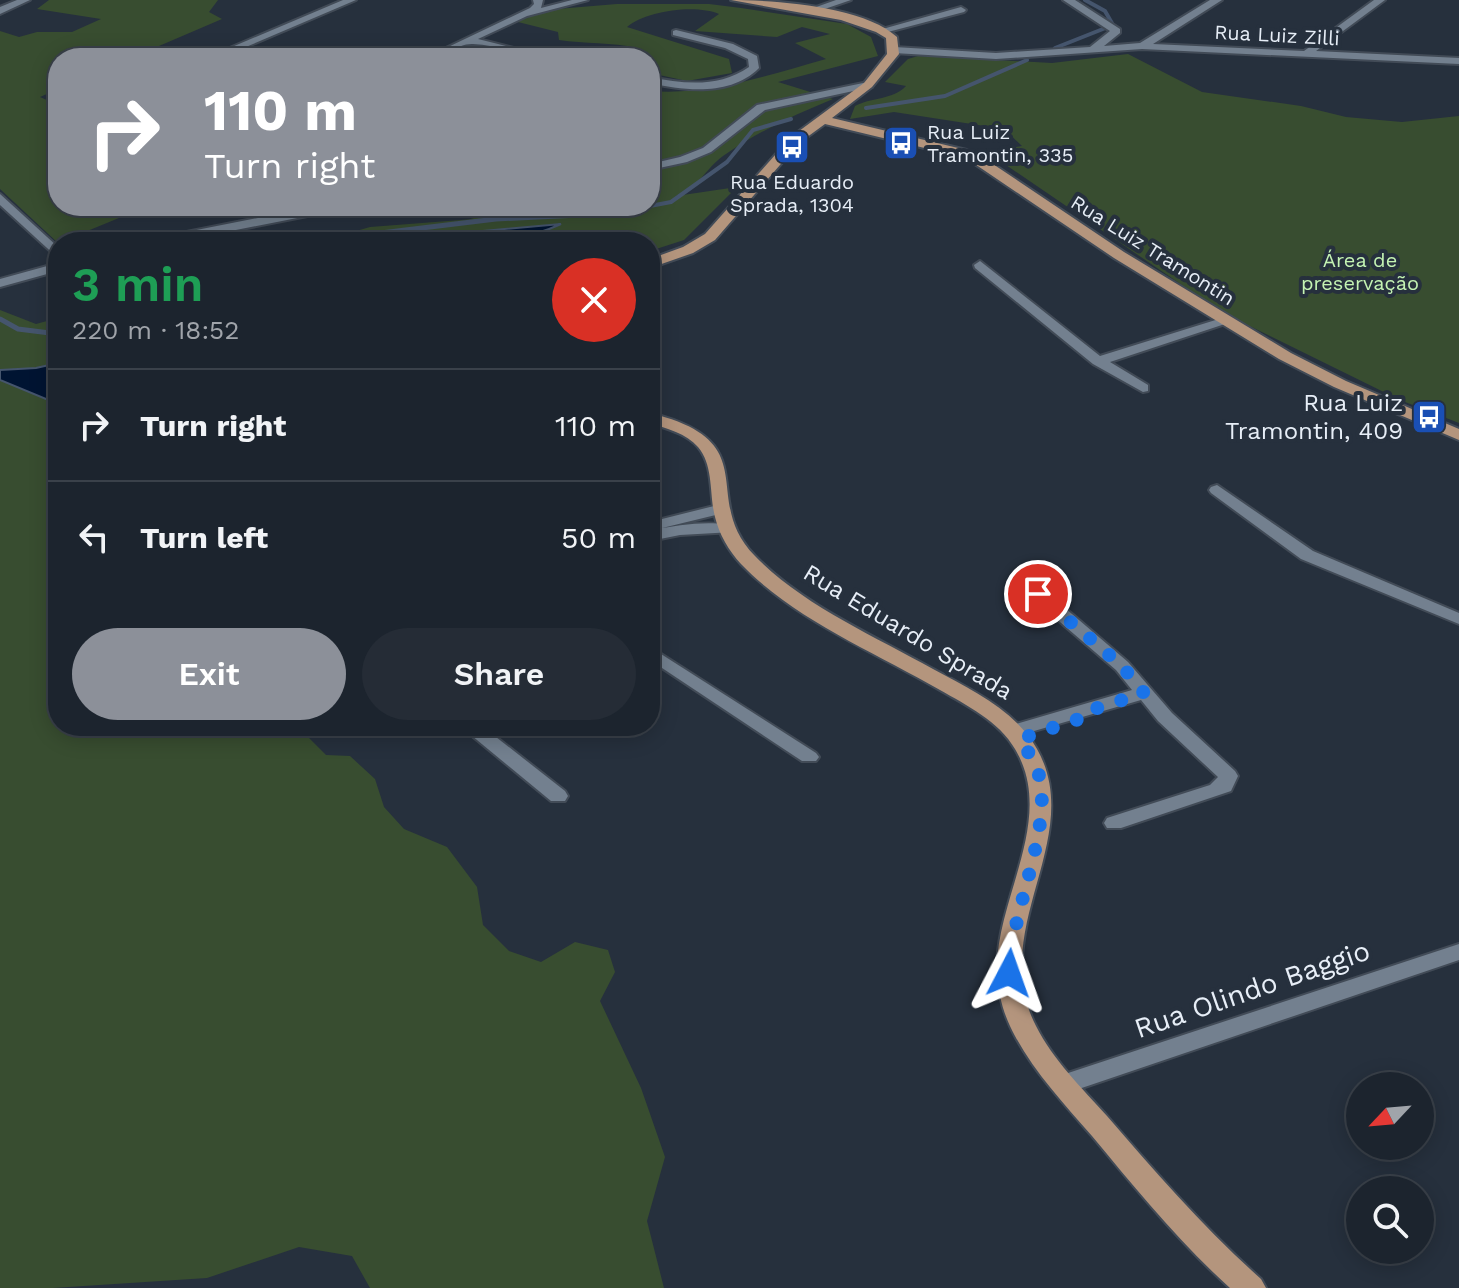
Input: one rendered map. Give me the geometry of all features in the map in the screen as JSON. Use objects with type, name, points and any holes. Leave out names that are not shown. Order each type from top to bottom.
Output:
[{"type":"main road","points":[[660,260],[688,250],[710,237],[795,140],[868,85],[884,69],[894,50],[891,37],[884,30],[810,11],[736,0]]},
{"type":"main road","name":"Rua Luiz Tramontin","points":[[821,119],[970,155],[1119,255],[1319,374],[1459,435]]},
{"type":"main road","name":"Rua Eduardo Sprada","points":[[660,421],[688,429],[711,448],[719,472],[724,519],[742,554],[774,583],[964,695],[1017,735],[1038,772],[1042,793],[1036,841],[1010,951],[1012,994],[1029,1039],[1165,1204],[1251,1288]]},
{"type":"street","points":[[0,11],[25,0]]},
{"type":"street","points":[[235,48],[351,0]]},
{"type":"street","points":[[452,48],[523,15],[539,5],[538,0]]},
{"type":"street","points":[[523,15],[583,0]]},
{"type":"street","points":[[810,11],[846,0]]},
{"type":"street","points":[[1068,0],[1110,30],[1142,46],[1217,0]]},
{"type":"street","points":[[1306,54],[1380,0]]},
{"type":"street","points":[[884,30],[961,10]]},
{"type":"street","points":[[1094,48],[1110,30]]},
{"type":"street","points":[[660,82],[679,86],[710,85],[738,79],[754,68],[753,58],[739,49],[676,33]]},
{"type":"street","points":[[469,40],[505,48]]},
{"type":"street","name":"Rua Luiz Zilli","points":[[894,50],[980,56],[1142,46],[1459,61]]},
{"type":"street","points":[[660,165],[707,150],[761,107],[868,85]]},
{"type":"street","points":[[0,198],[48,244]]},
{"type":"street","points":[[207,232],[287,216]]},
{"type":"street","points":[[980,265],[1098,361],[1143,388]]},
{"type":"street","points":[[0,283],[48,270]]},
{"type":"street","points":[[1098,361],[1227,321]]},
{"type":"street","points":[[1217,490],[1307,555],[1459,619]]},
{"type":"street","points":[[660,523],[724,519]]},
{"type":"street","points":[[660,534],[724,519]]},
{"type":"street","points":[[1038,594],[1122,666],[1165,717],[1225,771],[1227,781],[1217,790],[1114,823]]},
{"type":"street","points":[[660,659],[809,757]]},
{"type":"street","points":[[1017,735],[1079,719],[1082,713],[1144,693]]},
{"type":"street","points":[[483,736],[558,796]]},
{"type":"street","name":"Rua Olindo Baggio","points":[[1064,1084],[1459,952]]},
{"type":"green space","points":[[49,0],[218,0],[209,12],[222,19],[154,48],[48,48],[48,93],[40,97],[48,101],[48,216],[119,218],[85,232],[48,234],[0,189],[0,31],[19,37],[37,32],[72,32],[101,19],[37,9]]},
{"type":"green space","points":[[617,4],[709,4],[741,8],[847,24],[871,37],[878,56],[778,82],[833,99],[776,124],[736,147],[717,161],[690,189],[676,196],[737,187],[684,240],[660,248],[660,232],[353,232],[370,227],[474,219],[463,216],[660,216],[660,91],[717,87],[826,59],[795,43],[830,34],[802,27],[777,37],[695,31],[719,14],[697,10],[658,13],[627,27],[729,59],[732,73],[687,81],[660,75],[660,48],[559,40],[558,32],[514,21],[557,9]]},
{"type":"green space","name":"Área de preservação","points":[[1128,54],[1202,92],[1301,106],[1346,117],[1402,122],[1459,116],[1459,423],[1400,400],[1223,313],[987,152],[1022,146],[1004,129],[894,112],[850,119],[855,106],[901,91],[906,86],[885,82],[908,59],[918,56],[1052,63]]},
{"type":"green space","points":[[0,310],[36,324],[48,321],[48,736],[307,736],[326,755],[350,756],[375,779],[384,807],[404,829],[447,847],[477,887],[483,925],[509,951],[541,962],[575,942],[608,950],[615,972],[600,1001],[641,1088],[665,1157],[647,1221],[664,1288],[370,1288],[352,1256],[299,1247],[207,1278],[53,1288],[0,1288]]},
{"type":"water","points":[[561,224],[541,232],[472,232]]},
{"type":"water","points":[[48,365],[48,400],[0,380],[0,370]]},
{"type":"waterway","points":[[1055,48],[1113,25],[1105,11],[1085,0]]},
{"type":"waterway","points":[[866,108],[945,96],[1027,60]]},
{"type":"waterway","points":[[660,204],[671,202],[727,162],[753,130],[791,119]]},
{"type":"waterway","points":[[389,232],[496,219],[558,216]]},
{"type":"waterway","points":[[0,319],[18,329],[48,333]]},
{"type":"place","name":"Rua Luiz Tramontin, 335","points":[[901,143]]},
{"type":"place","name":"Rua Eduardo Sprada, 1304","points":[[792,147]]},
{"type":"place","name":"Rua Luiz Tramontin, 409","points":[[1429,417]]},
{"type":"route","points":[[1009,973],[1013,928],[1036,841],[1042,793],[1038,772],[1020,739],[1079,719],[1082,713],[1144,693],[1127,670],[1038,594]]}]
